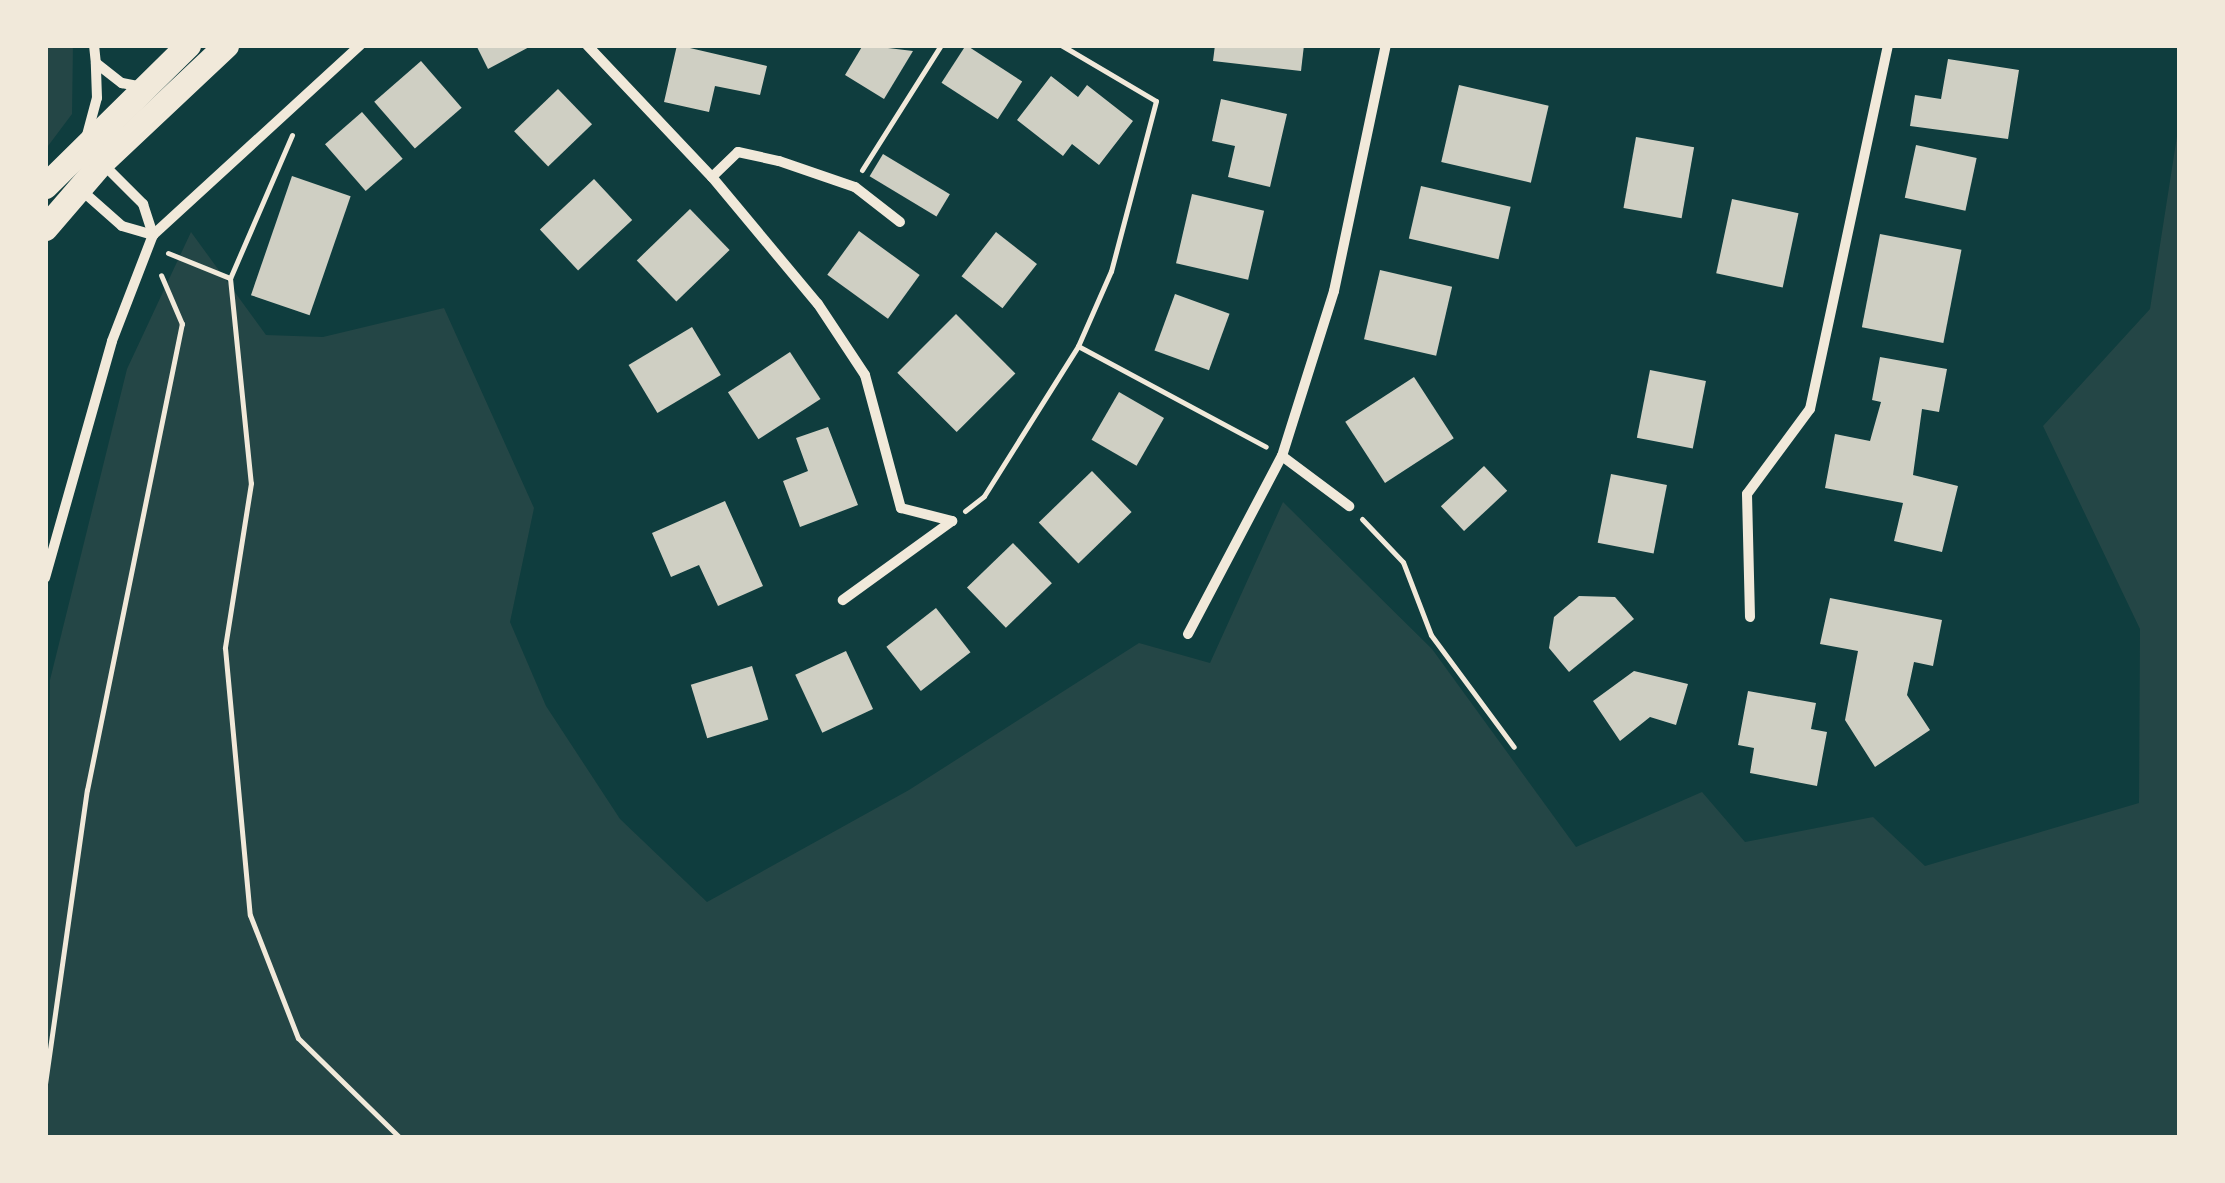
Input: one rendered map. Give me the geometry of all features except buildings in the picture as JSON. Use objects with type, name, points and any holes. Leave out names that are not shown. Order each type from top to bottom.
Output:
[{"type":"main road","points":[[45,228],[79,188],[93,154],[144,88],[188,45]]},
{"type":"main road","points":[[53,178],[93,154],[226,45]]},
{"type":"street","points":[[94,45],[97,98],[93,154],[143,204],[150,240]]},
{"type":"street","points":[[45,578],[112,341],[150,240],[316,80],[360,45]]},
{"type":"street","points":[[587,45],[712,177],[818,304],[865,376],[901,508],[952,521],[844,600]]},
{"type":"street","points":[[1188,634],[1282,456],[1334,291],[1386,45]]},
{"type":"street","points":[[1750,617],[1746,494],[1810,409],[1888,45]]},
{"type":"street","points":[[96,63],[122,83],[144,88]]},
{"type":"street","points":[[712,177],[738,152],[779,161],[855,187],[900,222]]},
{"type":"street","points":[[53,178],[79,188],[122,226],[150,240]]},
{"type":"street","points":[[1282,456],[1349,506]]},
{"type":"path","points":[[864,166],[941,45]]},
{"type":"path","points":[[984,496],[1078,346],[1111,271],[1156,101],[1061,45]]},
{"type":"path","points":[[316,80],[230,278],[251,483],[225,648],[250,915],[298,1038],[400,1138]]},
{"type":"path","points":[[150,240],[230,278]]},
{"type":"path","points":[[45,1084],[87,790],[182,324],[150,240]]},
{"type":"path","points":[[1078,346],[1282,456]]},
{"type":"path","points":[[1349,506],[1404,562],[1431,635],[1514,747]]},
{"type":"shaded area","points":[[45,45],[73,45],[72,114],[45,150]]},
{"type":"shaded area","points":[[2180,117],[2180,1138],[45,1138],[50,680],[127,369],[191,232],[266,335],[323,337],[444,308],[534,508],[510,622],[546,706],[620,819],[707,902],[909,790],[1139,643],[1210,663],[1283,502],[1432,649],[1576,847],[1702,792],[1745,842],[1873,817],[1925,866],[2139,803],[2140,629],[2043,426],[2150,309]]}]
